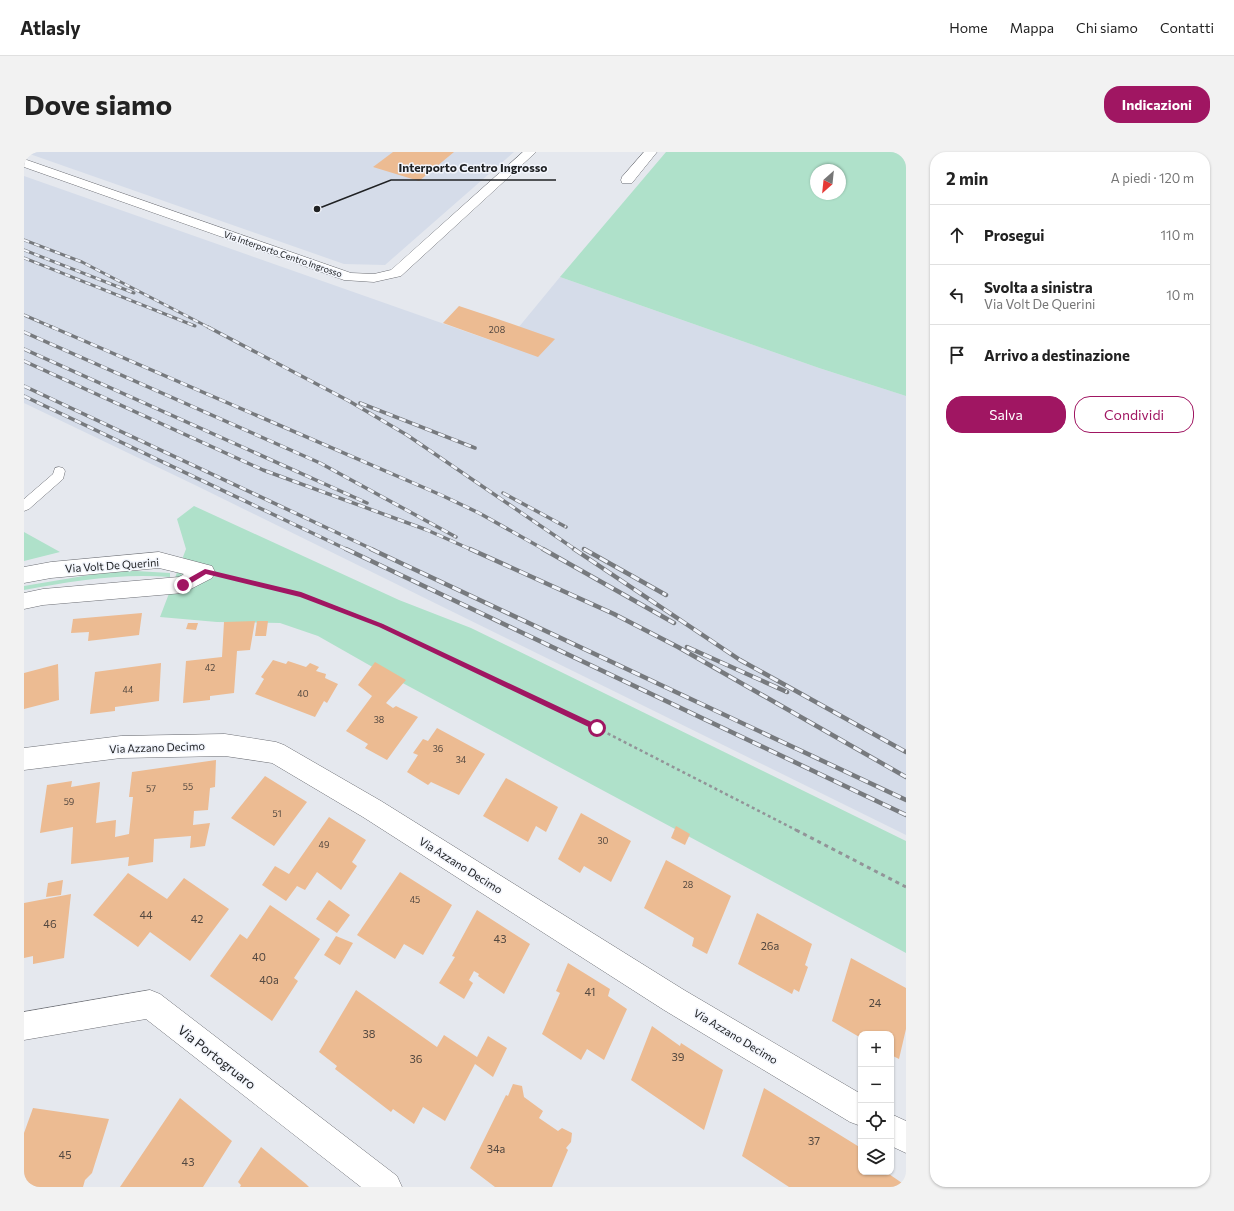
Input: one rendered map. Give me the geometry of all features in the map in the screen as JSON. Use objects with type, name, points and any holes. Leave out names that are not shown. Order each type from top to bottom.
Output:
[{"type":"street","name":"Via Interporto Centro Ingrosso","points":[[24,163],[349,277],[374,278],[396,273],[530,152]]},
{"type":"street","points":[[627,180],[651,152]]},
{"type":"street","name":"Via Volt De Querini","points":[[24,575],[51,570],[159,560],[205,572]]},
{"type":"street","points":[[24,601],[43,597],[183,585],[205,572]]},
{"type":"street","name":"Via Azzano Decimo","points":[[24,759],[121,747],[225,744],[276,753],[372,809],[674,1000],[858,1109]]},
{"type":"street","name":"Via Portogruaro","points":[[24,1026],[150,1004],[386,1187]]},
{"type":"street","points":[[894,1131],[906,1138]]},
{"type":"lane","points":[[24,506],[59,476],[59,471]]},
{"type":"path","points":[[205,572],[301,594],[381,625],[597,728],[906,887]]},
{"type":"shaded area","points":[[24,152],[514,152],[385,265],[344,264]]},
{"type":"shaded area","points":[[24,176],[504,345],[560,277],[819,368],[906,396],[906,835],[197,486],[24,403]]},
{"type":"green space","points":[[666,152],[906,152],[906,396],[819,368],[560,277]]},
{"type":"green space","points":[[194,506],[399,600],[471,628],[906,841],[906,953],[369,665],[318,636],[280,623],[217,622],[160,617],[186,549],[177,519]]},
{"type":"green space","points":[[24,532],[60,552],[24,561]]},
{"type":"green space","points":[[119,570],[170,573],[170,577],[115,577],[24,590],[24,586]]},
{"type":"building","points":[[393,152],[454,152],[419,181],[373,167]]},
{"type":"building","points":[[459,306],[555,339],[538,357],[443,323]]},
{"type":"building","points":[[142,613],[139,635],[88,641],[89,632],[71,633],[73,619]]},
{"type":"building","points":[[255,621],[250,650],[237,651],[234,693],[210,696],[210,700],[183,703],[186,661],[222,657],[224,622]]},
{"type":"building","points":[[257,621],[268,621],[266,636],[255,636]]},
{"type":"building","points":[[188,623],[198,623],[196,630],[186,629]]},
{"type":"building","points":[[273,660],[286,664],[288,661],[306,667],[310,663],[319,667],[316,671],[326,674],[325,678],[338,684],[327,703],[324,701],[315,717],[255,694],[264,679],[261,677]]},
{"type":"building","points":[[375,662],[406,680],[386,703],[393,708],[396,706],[418,717],[387,760],[365,748],[368,744],[346,731],[372,696],[358,685]]},
{"type":"building","points":[[161,663],[159,701],[115,707],[115,711],[90,714],[95,672]]},
{"type":"building","points":[[58,664],[59,700],[24,709],[24,673]]},
{"type":"building","points":[[437,728],[485,754],[459,795],[431,782],[428,785],[407,772],[418,755],[413,753],[423,739],[428,741]]},
{"type":"building","points":[[216,760],[215,787],[210,788],[208,810],[194,811],[193,825],[210,823],[205,846],[190,848],[191,836],[154,839],[153,862],[128,866],[129,857],[71,864],[73,827],[40,833],[47,785],[72,781],[71,787],[100,782],[96,823],[116,820],[115,837],[129,834],[133,797],[129,797],[132,772]]},
{"type":"building","points":[[265,776],[307,802],[274,846],[231,818]]},
{"type":"building","points":[[506,778],[558,807],[546,832],[536,826],[528,842],[483,816]]},
{"type":"building","points":[[581,813],[631,841],[611,882],[584,866],[580,873],[558,859]]},
{"type":"building","points":[[329,817],[366,840],[352,862],[357,866],[341,890],[317,872],[305,890],[297,886],[286,901],[262,885],[275,866],[289,874]]},
{"type":"building","points":[[676,826],[690,834],[685,845],[671,838]]},
{"type":"building","points":[[666,860],[731,896],[707,954],[692,946],[694,938],[644,908]]},
{"type":"building","points":[[400,872],[452,905],[423,955],[404,944],[395,959],[357,935]]},
{"type":"building","points":[[128,873],[167,899],[184,878],[229,909],[190,961],[150,932],[138,947],[93,915]]},
{"type":"building","points":[[63,880],[61,895],[46,897],[48,883]]},
{"type":"building","points":[[71,894],[64,958],[33,964],[33,956],[24,958],[24,903]]},
{"type":"building","points":[[329,900],[350,915],[337,933],[316,919]]},
{"type":"building","points":[[270,905],[320,939],[294,978],[298,981],[272,1021],[210,976],[240,934],[247,939]]},
{"type":"building","points":[[477,910],[530,944],[504,994],[478,976],[479,974],[474,971],[469,980],[473,983],[464,999],[439,983],[455,957],[452,956]]},
{"type":"building","points":[[757,913],[812,944],[805,965],[808,967],[799,992],[794,989],[792,994],[738,964]]},
{"type":"building","points":[[336,936],[353,943],[340,965],[324,955]]},
{"type":"building","points":[[851,958],[906,988],[906,1029],[899,1059],[894,1056],[894,1031],[858,1031],[858,1036],[832,1021]]},
{"type":"building","points":[[568,963],[610,989],[608,996],[627,1009],[604,1060],[587,1049],[581,1060],[542,1034],[560,993],[556,991]]},
{"type":"building","points":[[356,990],[437,1047],[444,1035],[477,1057],[488,1036],[507,1048],[493,1077],[475,1064],[445,1121],[423,1107],[414,1124],[393,1109],[391,1112],[335,1069],[337,1066],[319,1052]]},
{"type":"building","points":[[652,1026],[680,1046],[681,1043],[723,1070],[704,1130],[631,1080]]},
{"type":"building","points":[[513,1084],[522,1086],[524,1097],[543,1111],[539,1118],[558,1131],[562,1128],[572,1133],[571,1142],[566,1148],[568,1150],[552,1187],[495,1187],[470,1168],[506,1095],[508,1096]]},
{"type":"building","points":[[764,1088],[858,1146],[858,1175],[890,1175],[902,1183],[901,1187],[789,1187],[742,1156]]},
{"type":"building","points":[[180,1098],[232,1141],[203,1187],[120,1187]]},
{"type":"building","points":[[33,1108],[109,1119],[92,1173],[85,1180],[83,1187],[24,1187],[24,1133]]},
{"type":"building","points":[[261,1147],[309,1187],[240,1187],[241,1185],[238,1182]]},
{"type":"railway","points":[[24,240],[82,262],[210,328]]},
{"type":"railway","points":[[24,250],[134,293]]},
{"type":"railway","points":[[24,258],[195,326]]},
{"type":"railway","points":[[24,315],[54,328]]},
{"type":"railway","points":[[52,327],[441,495],[479,513],[545,550]]},
{"type":"railway","points":[[208,327],[349,401],[407,435],[576,550]]},
{"type":"railway","points":[[24,332],[320,463],[456,537]]},
{"type":"railway","points":[[24,349],[367,503]]},
{"type":"railway","points":[[24,361],[263,470],[427,530],[472,550]]},
{"type":"railway","points":[[24,386],[374,550]]},
{"type":"railway","points":[[24,396],[348,550]]},
{"type":"railway","points":[[360,403],[475,448]]},
{"type":"railway","points":[[503,493],[566,527]]},
{"type":"railway","points":[[346,549],[906,815]]},
{"type":"railway","points":[[371,549],[906,800]]},
{"type":"railway","points":[[470,549],[614,614],[678,647],[906,777]]},
{"type":"railway","points":[[543,549],[674,623]]},
{"type":"railway","points":[[574,549],[740,660],[906,752]]},
{"type":"railway","points":[[586,550],[584,549],[666,595]]},
{"type":"railway","points":[[687,647],[787,692]]},
{"type":"place","name":"Interporto Centro Ingrosso","points":[[317,209]]},
{"type":"route","points":[[183,585],[205,572],[301,594],[381,625],[597,728]]}]
